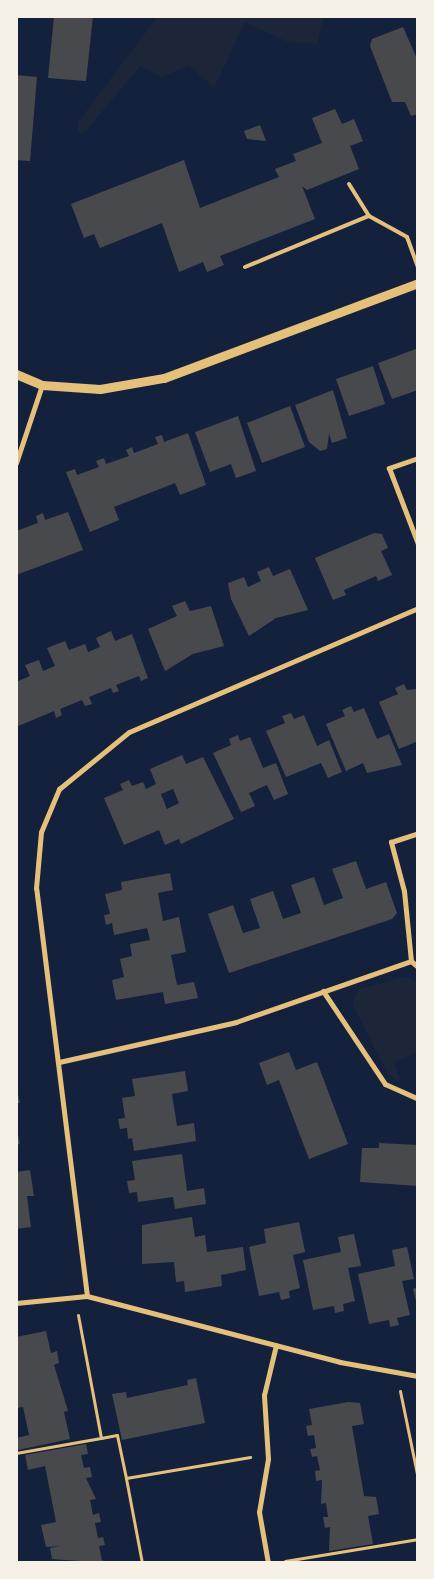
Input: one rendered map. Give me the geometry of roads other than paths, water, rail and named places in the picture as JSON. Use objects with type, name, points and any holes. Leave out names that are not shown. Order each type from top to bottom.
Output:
[{"type":"street","points":[[16,374],[42,384],[100,389],[164,378],[418,283]]},
{"type":"street","points":[[16,464],[42,384]]},
{"type":"street","points":[[418,458],[389,468],[418,544]]},
{"type":"street","points":[[87,1296],[36,888],[40,832],[59,790],[129,732],[418,608]]},
{"type":"street","points":[[418,833],[391,842],[404,892],[411,961],[418,967]]},
{"type":"street","points":[[59,1062],[236,1022],[323,990],[411,961]]},
{"type":"street","points":[[323,990],[385,1084],[418,1099]]},
{"type":"street","points":[[16,1303],[74,1295],[87,1296],[276,1345],[418,1376]]},
{"type":"street","points":[[268,1563],[259,1512],[268,1454],[264,1395],[276,1345]]},
{"type":"lane","points":[[349,184],[369,216],[407,237],[418,268]]},
{"type":"lane","points":[[244,267],[369,216]]}]
